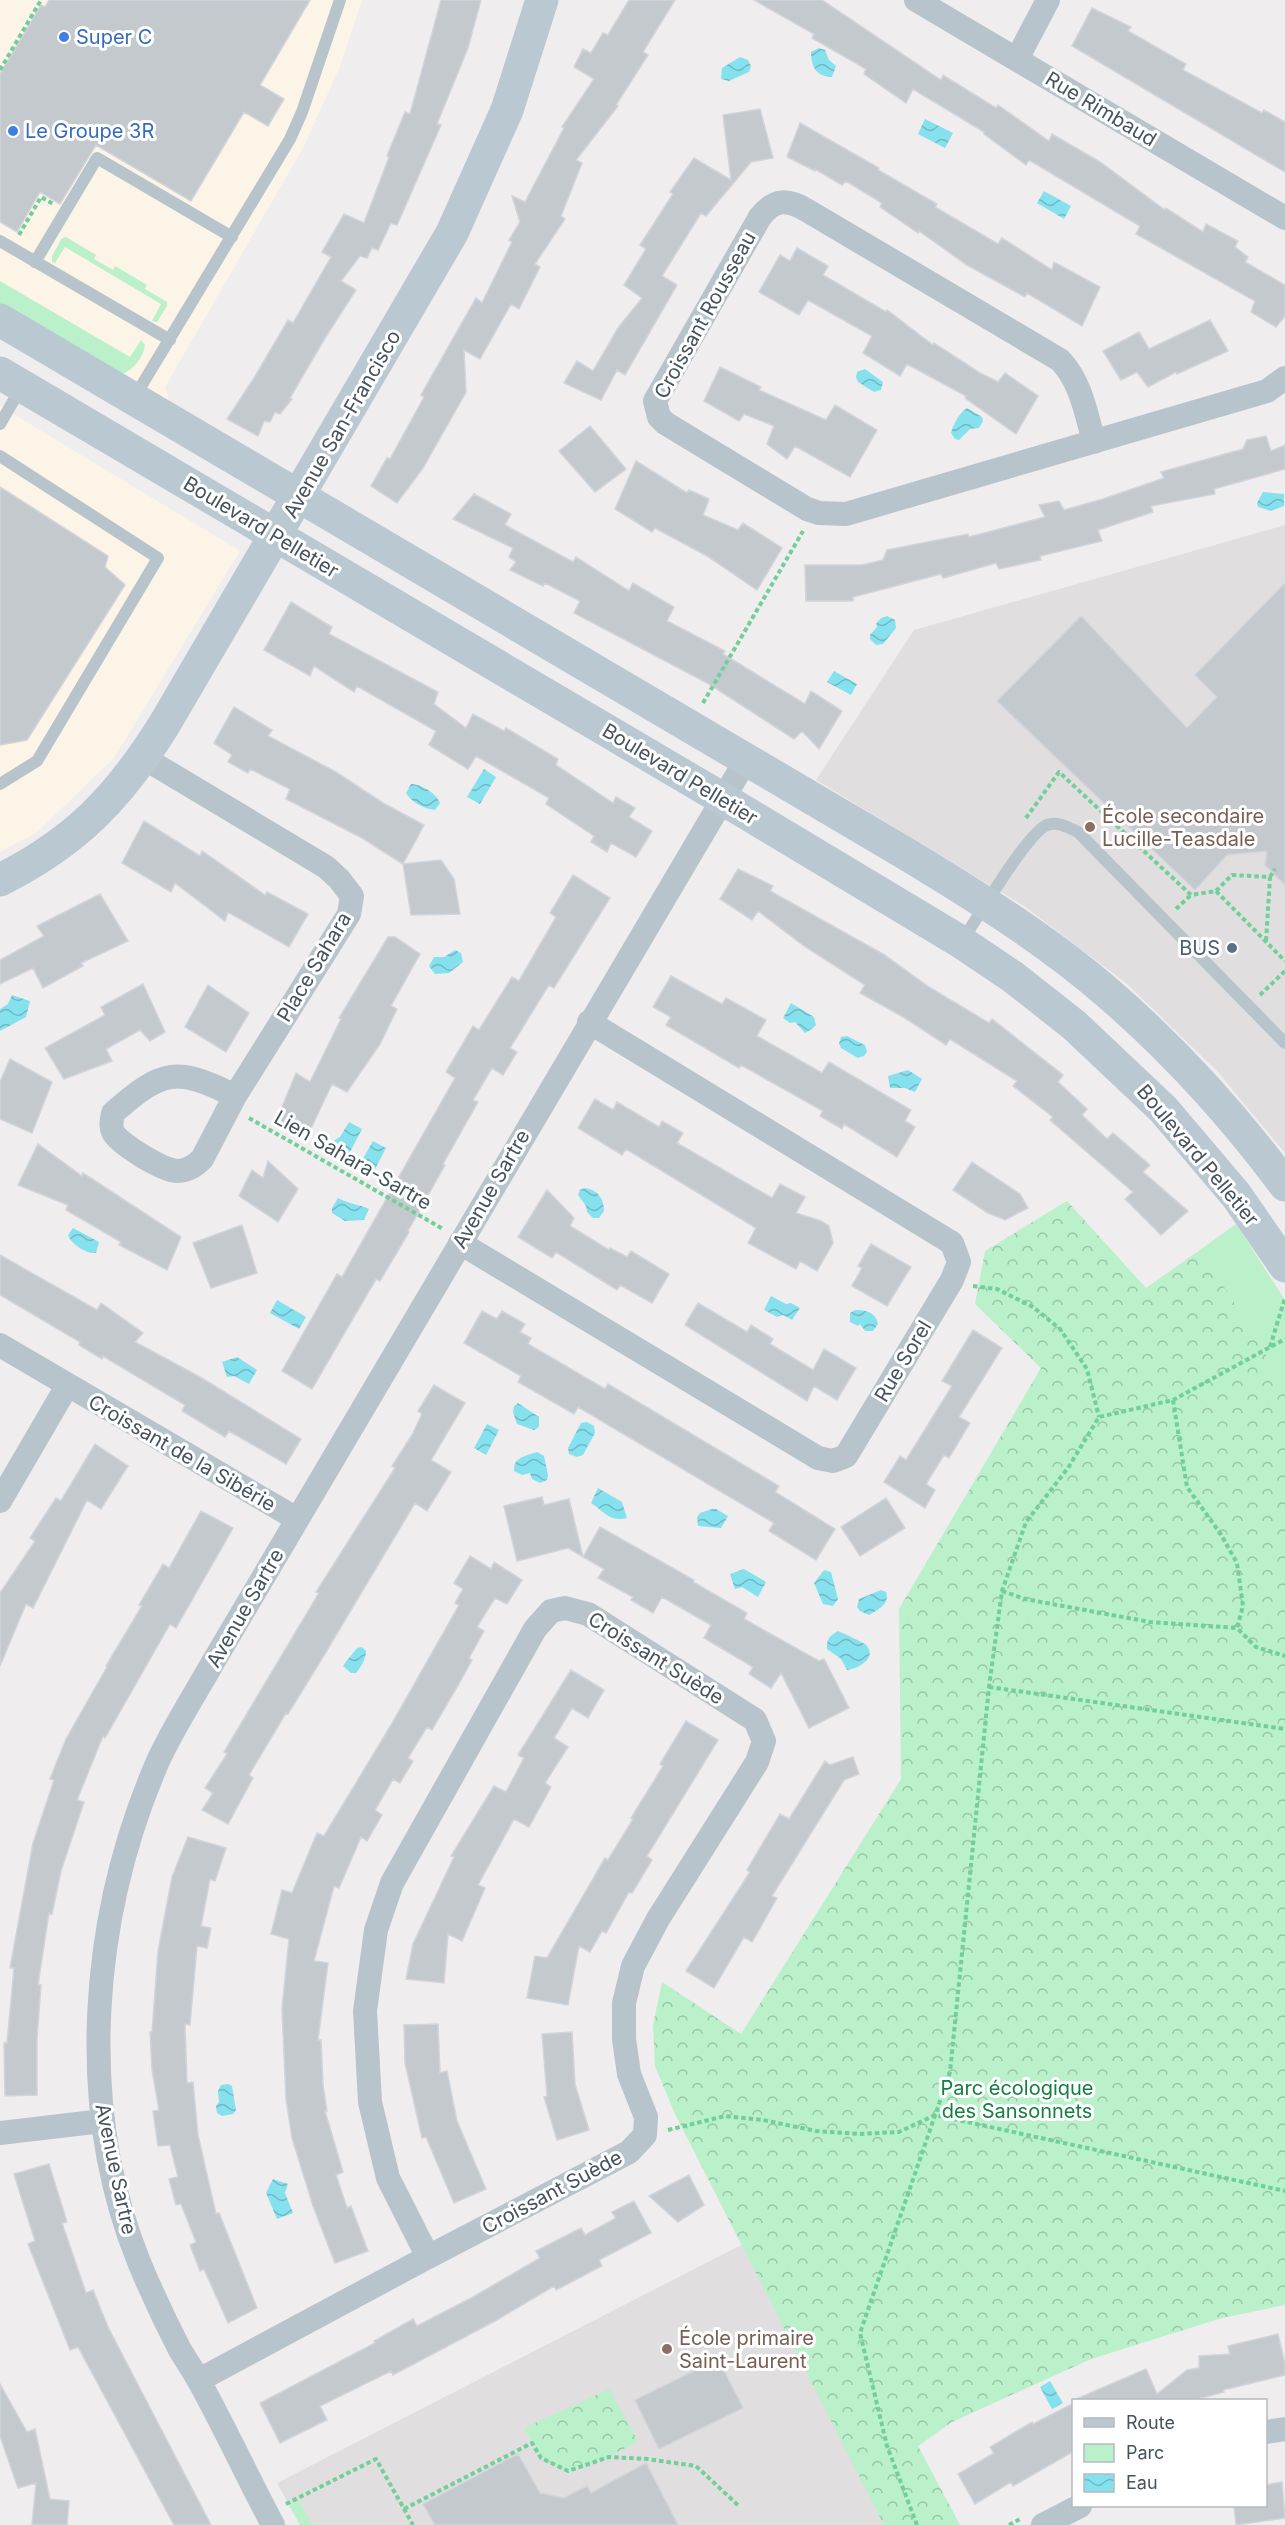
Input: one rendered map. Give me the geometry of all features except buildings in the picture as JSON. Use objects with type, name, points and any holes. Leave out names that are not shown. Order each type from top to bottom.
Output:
[{"type":"street","name":"Avenue San-Francisco","points":[[0,880],[38,860],[71,837],[105,805],[144,758],[452,233],[507,110],[542,0]]},
{"type":"street","name":"Rue Rimbaud","points":[[916,0],[1285,218]]},
{"type":"street","points":[[1017,59],[1048,0]]},
{"type":"street","name":"Croissant Rousseau","points":[[1094,442],[1078,385],[1071,371],[1060,360],[808,211],[791,202],[781,201],[773,204],[760,217],[664,381],[655,401],[659,417],[676,430],[807,509],[846,514],[1094,442],[1267,391],[1285,378]]},
{"type":"street","points":[[0,320],[986,904],[1073,965],[1149,1031],[1222,1106],[1285,1185]]},
{"type":"street","points":[[11,380],[45,347]]},
{"type":"street","name":"Boulevard Pelletier","points":[[11,380],[962,942],[1045,1001],[1134,1079],[1217,1172],[1285,1266]]},
{"type":"street","name":"Place Sahara","points":[[144,758],[326,867],[352,896],[349,914],[232,1102],[202,1159],[187,1169],[177,1171],[167,1168],[118,1141],[111,1129],[113,1113],[147,1086],[168,1076],[187,1076],[205,1081],[232,1102]]},
{"type":"street","name":"Avenue Sartre","points":[[273,2525],[199,2380],[180,2351],[139,2261],[118,2197],[102,2121],[98,2057],[102,1970],[119,1877],[136,1816],[159,1760],[589,1022],[746,760]]},
{"type":"street","name":"Rue Sorel","points":[[460,1243],[818,1458],[833,1461],[846,1456],[952,1280],[959,1262],[952,1243],[589,1022]]},
{"type":"street","name":"Croissant de la Sibérie","points":[[0,1345],[297,1520]]},
{"type":"street","name":"Croissant de la Sibérie","points":[[0,1501],[67,1386]]},
{"type":"street","name":"Croissant Suède","points":[[199,2380],[629,2152],[645,2135],[646,2117],[629,2074],[624,2039],[624,2003],[633,1966],[658,1918],[757,1762],[764,1741],[755,1720],[588,1614],[565,1608],[551,1611],[535,1629],[392,1883],[375,1930],[365,2011],[370,2102],[388,2178],[428,2257]]},
{"type":"street","points":[[0,2133],[102,2121]]},
{"type":"street","points":[[1267,2432],[1285,2429]]},
{"type":"street","points":[[1043,2525],[1076,2507]]},
{"type":"lane","points":[[134,399],[290,139],[302,112],[340,0]]},
{"type":"lane","points":[[35,262],[97,158],[232,237]]},
{"type":"lane","points":[[0,241],[170,340]]},
{"type":"lane","points":[[0,423],[11,380]]},
{"type":"lane","points":[[0,456],[158,558],[37,761],[0,784]]},
{"type":"lane","points":[[962,942],[1032,837],[1050,824],[1060,824],[1078,832],[1285,1043]]},
{"type":"path","points":[[0,70],[41,0]]},
{"type":"path","points":[[18,236],[41,196],[65,211]]},
{"type":"path","points":[[702,704],[806,525]]},
{"type":"path","points":[[1059,772],[1191,895],[1216,891],[1232,875],[1270,877]]},
{"type":"path","points":[[1266,941],[1270,877],[1275,869]]},
{"type":"path","points":[[1216,891],[1285,960]]},
{"type":"path","points":[[1249,1006],[1285,971]]},
{"type":"path","name":"Lien Sahara-Sartre","points":[[232,1102],[442,1229],[460,1243]]},
{"type":"path","points":[[917,2525],[887,2446],[860,2333],[950,2072],[989,1687],[1002,1591],[1026,1522],[1068,1468],[1099,1417],[1087,1369],[1060,1329],[1033,1307],[997,1289],[952,1280]]},
{"type":"path","points":[[1270,1347],[1285,1298]]},
{"type":"path","points":[[1099,1417],[1173,1400],[1285,1339]]},
{"type":"path","points":[[1173,1400],[1187,1486],[1220,1533],[1237,1563],[1243,1606],[1237,1628]]},
{"type":"path","points":[[1002,1591],[1025,1599],[1150,1622],[1237,1628],[1256,1647],[1285,1656]]},
{"type":"path","points":[[989,1687],[1285,1729]]},
{"type":"path","points":[[645,2135],[725,2116],[763,2120],[816,2131],[859,2134],[899,2132],[935,2115],[1285,2191]]},
{"type":"path","points":[[404,2509],[532,2443],[541,2458],[568,2471],[609,2457],[647,2459],[696,2466],[740,2507]]},
{"type":"path","points":[[285,2504],[376,2459],[413,2525]]},
{"type":"shaded area","points":[[0,0],[362,0],[339,69],[303,148],[165,387],[170,404],[0,304]]},
{"type":"shaded area","points":[[0,406],[240,551],[114,758],[36,833],[0,852]]},
{"type":"shaded area","name":"École secondaire Lucille-Teasdale","points":[[1285,525],[1285,1153],[1216,1070],[1126,983],[1024,906],[816,780],[914,630]]},
{"type":"shaded area","name":"École primaire Saint-Laurent","points":[[743,2244],[884,2525],[300,2525],[277,2483]]},
{"type":"green space","points":[[66,237],[96,255],[94,259],[113,270],[115,266],[147,285],[145,289],[167,302],[157,322],[152,321],[161,304],[65,247],[55,263],[52,262],[52,256],[62,238]]},
{"type":"green space","points":[[0,281],[130,357],[141,340],[145,345],[140,359],[133,367],[120,375],[0,304]]},
{"type":"green space","name":"Parc écologique des Sansonnets","points":[[1067,1201],[1146,1288],[1200,1250],[1285,1386],[1285,2305],[1222,2318],[1091,2359],[952,2422],[918,2446],[960,2525],[884,2525],[675,2114],[655,2066],[653,2025],[662,1982],[741,2034],[901,1779],[899,1609],[1041,1368],[975,1304],[985,1251]]},
{"type":"green space","points":[[1236,1224],[1285,1300],[1285,1386],[1200,1250]]},
{"type":"green space","points":[[609,2389],[638,2441],[609,2457],[568,2471],[541,2458],[524,2428]]},
{"type":"green space","points":[[299,2500],[312,2525],[300,2525],[289,2504]]},
{"type":"water","points":[[819,48],[825,50],[829,60],[836,66],[832,77],[822,75],[814,67],[811,52]]},
{"type":"water","points":[[740,57],[748,60],[751,66],[749,72],[729,81],[721,79],[722,68]]},
{"type":"water","points":[[925,119],[953,133],[945,148],[918,134]]},
{"type":"water","points":[[1044,191],[1071,206],[1064,219],[1037,203]]},
{"type":"water","points":[[865,369],[883,382],[881,390],[874,392],[858,382],[857,372]]},
{"type":"water","points":[[967,408],[982,417],[983,421],[979,428],[970,429],[959,440],[955,439],[951,433],[953,426]]},
{"type":"water","points":[[1263,492],[1284,494],[1284,506],[1271,511],[1258,507],[1257,503]]},
{"type":"water","points":[[887,616],[895,620],[896,628],[883,644],[876,645],[870,639],[870,635],[881,618]]},
{"type":"water","points":[[834,671],[857,684],[851,695],[827,682]]},
{"type":"water","points":[[484,769],[496,777],[480,804],[467,797]]},
{"type":"water","points":[[411,784],[424,787],[435,796],[440,803],[435,810],[418,804],[408,796],[406,793]]},
{"type":"water","points":[[455,950],[461,953],[463,962],[449,973],[435,974],[429,966],[434,957],[444,957]]},
{"type":"water","points":[[12,995],[30,1001],[26,1017],[0,1031],[0,1009],[8,1004]]},
{"type":"water","points":[[791,1003],[814,1017],[816,1025],[812,1029],[805,1033],[795,1022],[790,1023],[783,1018]]},
{"type":"water","points":[[847,1036],[865,1045],[867,1052],[864,1056],[858,1058],[841,1048],[839,1043],[841,1037]]},
{"type":"water","points":[[908,1070],[922,1079],[915,1092],[905,1088],[890,1088],[888,1076]]},
{"type":"water","points":[[349,1122],[362,1129],[350,1152],[337,1155],[333,1141],[340,1137]]},
{"type":"water","points":[[373,1141],[386,1148],[372,1175],[358,1167]]},
{"type":"water","points":[[584,1188],[593,1190],[601,1198],[604,1211],[599,1218],[593,1218],[587,1212],[586,1206],[578,1195]]},
{"type":"water","points":[[338,1198],[369,1209],[364,1220],[345,1221],[332,1213],[332,1208]]},
{"type":"water","points":[[73,1228],[99,1242],[96,1253],[84,1250],[72,1242],[68,1235]]},
{"type":"water","points":[[771,1296],[800,1308],[792,1320],[783,1315],[777,1317],[764,1310]]},
{"type":"water","points":[[277,1300],[306,1317],[299,1329],[270,1313]]},
{"type":"water","points":[[855,1310],[866,1311],[875,1317],[878,1324],[873,1331],[865,1331],[860,1324],[858,1326],[850,1322],[850,1313]]},
{"type":"water","points":[[237,1357],[257,1370],[249,1384],[234,1376],[227,1377],[222,1362]]},
{"type":"water","points":[[518,1403],[539,1417],[539,1427],[534,1430],[517,1424],[513,1412],[514,1406]]},
{"type":"water","points":[[587,1422],[594,1426],[595,1433],[583,1455],[577,1457],[569,1454],[568,1448],[581,1423]]},
{"type":"water","points":[[487,1424],[499,1430],[486,1455],[474,1448]]},
{"type":"water","points":[[537,1452],[544,1456],[548,1475],[547,1480],[540,1483],[532,1479],[530,1473],[522,1475],[514,1471],[518,1460]]},
{"type":"water","points":[[598,1488],[622,1502],[627,1518],[612,1518],[591,1503]]},
{"type":"water","points":[[712,1509],[728,1516],[721,1528],[698,1526],[697,1517],[700,1513]]},
{"type":"water","points":[[744,1569],[766,1582],[758,1597],[742,1587],[735,1589],[730,1574]]},
{"type":"water","points":[[824,1570],[831,1572],[838,1599],[833,1606],[823,1604],[814,1583]]},
{"type":"water","points":[[881,1590],[886,1592],[887,1596],[883,1606],[869,1615],[860,1611],[857,1607],[859,1599]]},
{"type":"water","points":[[838,1631],[865,1644],[870,1653],[866,1662],[847,1670],[841,1659],[827,1649],[829,1638]]},
{"type":"water","points":[[362,1647],[366,1651],[364,1660],[356,1673],[351,1673],[343,1666],[357,1648]]},
{"type":"water","points":[[221,2085],[232,2086],[236,2110],[233,2114],[222,2116],[217,2113],[218,2091]]},
{"type":"water","points":[[273,2179],[288,2184],[285,2193],[293,2213],[277,2219],[266,2193]]},
{"type":"water","points":[[1050,2381],[1063,2403],[1052,2409],[1040,2387]]},
{"type":"place","name":"Super C","points":[[64,37]]},
{"type":"place","name":"Le Groupe 3R","points":[[13,131]]},
{"type":"place","name":"École secondaire Lucille-Teasdale","points":[[1090,827]]},
{"type":"place","name":"BUS","points":[[1232,948]]},
{"type":"place","name":"École primaire Saint-Laurent","points":[[667,2349]]}]
